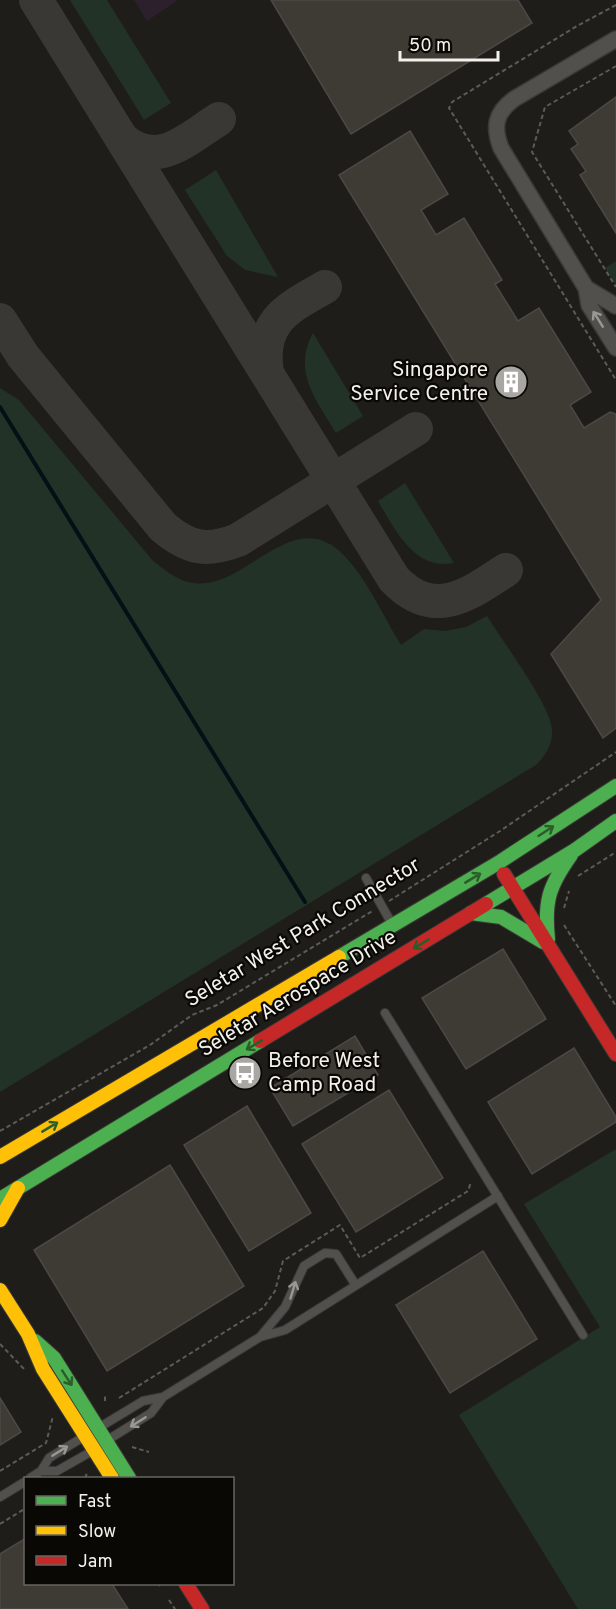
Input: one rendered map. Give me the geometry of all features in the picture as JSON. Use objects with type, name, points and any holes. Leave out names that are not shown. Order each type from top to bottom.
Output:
[{"type":"street","points":[[616,39],[513,99],[501,110],[495,124],[501,148],[586,288],[589,305],[616,348]]},
{"type":"street","points":[[586,288],[616,306]]},
{"type":"street","name":"Seletar Aerospace Drive","points":[[0,1157],[498,864],[616,786]]},
{"type":"street","name":"Seletar Aerospace Drive","points":[[0,1199],[471,914],[511,886],[575,850],[616,821]]},
{"type":"street","points":[[549,946],[544,906],[548,891],[575,850]]},
{"type":"street","points":[[498,864],[616,1054]]},
{"type":"street","points":[[471,914],[501,918],[549,946]]},
{"type":"street","points":[[0,1220],[18,1188]]},
{"type":"street","points":[[0,1290],[28,1334],[43,1369],[111,1477]]},
{"type":"street","points":[[28,1334],[54,1358],[128,1477]]},
{"type":"street","points":[[187,1585],[202,1609]]},
{"type":"lane","points":[[366,878],[393,925]]},
{"type":"lane","points":[[385,1013],[584,1335]]},
{"type":"lane","points":[[41,1472],[57,1471],[94,1450],[151,1413],[164,1397],[260,1337],[285,1330],[349,1292],[355,1284],[498,1196]]},
{"type":"lane","points":[[260,1337],[285,1307],[304,1266],[324,1253],[336,1254],[355,1284]]},
{"type":"lane","points":[[33,1477],[41,1472],[49,1458],[143,1401],[164,1397]]},
{"type":"lane","points":[[0,1497],[24,1482]]},
{"type":"path","points":[[616,66],[545,107],[532,152],[616,287]]},
{"type":"path","name":"Seletar West Park Connector","points":[[0,1131],[150,1045],[192,1015],[217,1005],[382,905],[500,831],[616,752]]},
{"type":"path","points":[[575,878],[616,852]]},
{"type":"path","points":[[571,883],[562,918],[563,923],[616,1006]]},
{"type":"path","points":[[119,1398],[263,1308],[274,1291],[283,1261],[340,1226],[360,1258],[468,1191],[471,1182]]},
{"type":"path","points":[[0,1344],[25,1371]]},
{"type":"path","points":[[105,1394],[105,1401]]},
{"type":"path","points":[[0,1471],[46,1443],[53,1415]]},
{"type":"path","points":[[132,1447],[149,1452]]},
{"type":"path","points":[[86,1477],[87,1473]]},
{"type":"path","points":[[0,1524],[24,1509]]},
{"type":"path","points":[[169,1599],[175,1609]]},
{"type":"shaded area","points":[[134,0],[178,0],[147,21]]},
{"type":"green space","points":[[70,0],[107,0],[171,103],[144,120]]},
{"type":"green space","points":[[216,170],[278,277],[245,270],[227,256],[185,190]]},
{"type":"green space","points":[[616,261],[616,285],[605,268]]},
{"type":"green space","points":[[313,333],[363,416],[336,433],[314,397],[306,373],[307,347]]},
{"type":"green space","points":[[0,388],[19,400],[153,561],[182,580],[193,583],[212,582],[230,576],[283,545],[301,539],[319,540],[337,549],[355,569],[401,645],[424,629],[445,631],[466,627],[487,616],[541,700],[551,724],[552,736],[549,747],[536,765],[0,1092]]},
{"type":"green space","points":[[405,483],[454,563],[440,564],[428,561],[407,546],[391,524],[378,501]]},
{"type":"green space","points":[[616,1149],[616,1609],[578,1609],[459,1415],[600,1327],[524,1204]]},
{"type":"building","points":[[271,0],[518,0],[532,23],[351,134]]},
{"type":"building","points":[[616,97],[616,233],[580,175],[586,171],[571,149],[578,144],[569,131]]},
{"type":"building","points":[[410,131],[448,194],[421,210],[436,235],[464,218],[502,280],[495,284],[518,321],[539,308],[591,392],[570,405],[584,428],[610,412],[616,414],[616,728],[603,738],[551,654],[601,600],[339,175]]},
{"type":"building","points":[[503,949],[546,1019],[466,1069],[422,998]]},
{"type":"building","points":[[355,1036],[378,1075],[293,1126],[270,1088]]},
{"type":"building","points":[[574,1048],[616,1117],[616,1122],[532,1174],[488,1102]]},
{"type":"building","points":[[389,1090],[443,1178],[356,1232],[302,1144]]},
{"type":"building","points":[[247,1106],[311,1213],[249,1251],[184,1145]]},
{"type":"building","points":[[170,1165],[244,1286],[107,1371],[34,1250]]},
{"type":"building","points":[[483,1251],[537,1339],[450,1393],[396,1305]]},
{"type":"building","points":[[0,1398],[21,1432],[0,1445]]},
{"type":"building","points":[[24,1539],[24,1585],[113,1585],[128,1609],[0,1609],[0,1554]]},
{"type":"waterway","points":[[0,407],[305,902]]},
{"type":"taxiway","points":[[36,0],[394,579],[422,599],[450,600],[478,588],[506,570]]},
{"type":"taxiway","points":[[122,139],[135,148],[148,152],[160,152],[184,142],[219,119]]},
{"type":"taxiway","points":[[267,373],[267,341],[278,319],[287,310],[325,287]]},
{"type":"taxiway","points":[[0,320],[23,356],[163,527],[190,544],[208,547],[238,540],[416,429]]},
{"type":"traffic: fast","points":[[339,957],[498,863],[616,786]]},
{"type":"traffic: fast","points":[[486,904],[575,850],[616,821]]},
{"type":"traffic: fast","points":[[548,939],[547,914],[550,894],[571,855]]},
{"type":"traffic: fast","points":[[471,913],[501,917],[543,942]]},
{"type":"traffic: fast","points":[[0,1199],[260,1041]]},
{"type":"traffic: fast","points":[[35,1341],[54,1358],[128,1477]]},
{"type":"traffic: slow","points":[[0,1157],[339,957]]},
{"type":"traffic: slow","points":[[0,1220],[18,1188]]},
{"type":"traffic: slow","points":[[0,1290],[28,1334],[43,1369],[111,1477]]},
{"type":"traffic: jam","points":[[504,874],[616,1054]]},
{"type":"traffic: jam","points":[[260,1041],[486,904]]},
{"type":"traffic: jam","points":[[187,1585],[202,1609]]},
{"type":"place","name":"Singapore Service Centre","points":[[511,382]]},
{"type":"place","name":"Before West Camp Road","points":[[245,1073]]}]
